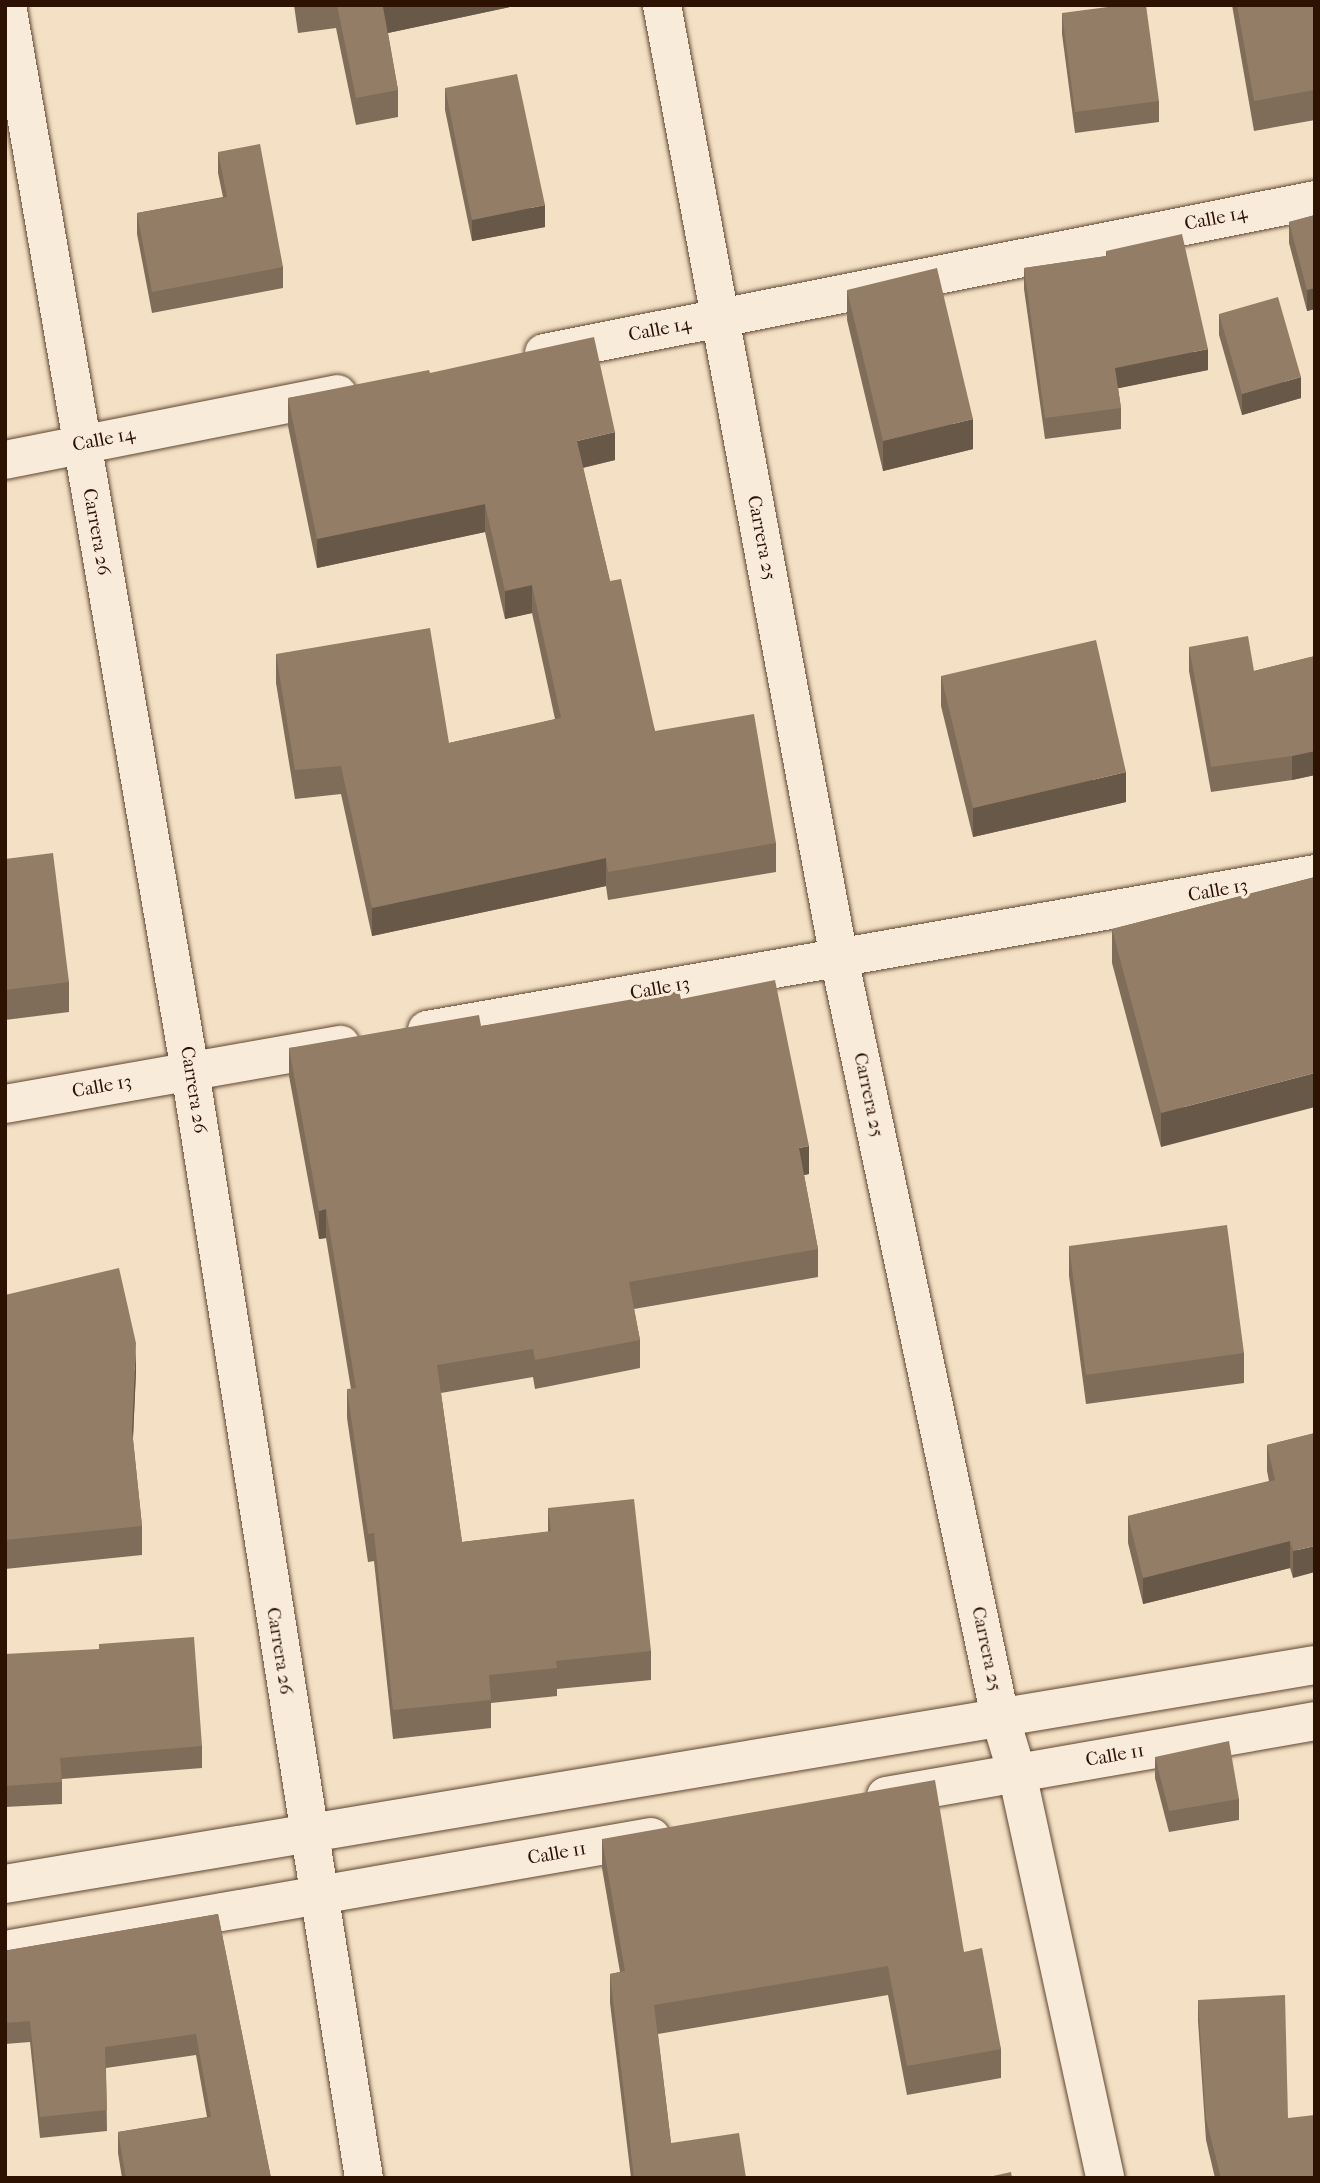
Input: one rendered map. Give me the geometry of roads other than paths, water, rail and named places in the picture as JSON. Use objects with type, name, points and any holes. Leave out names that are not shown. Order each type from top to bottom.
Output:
[{"type":"street","name":"Carrera 26","points":[[7,5],[190,1071],[307,1833],[364,2178]]},
{"type":"street","name":"Carrera 25","points":[[662,5],[839,958],[1000,1717],[1017,1773],[1105,2178]]},
{"type":"street","name":"Calle 14","points":[[503,361],[1315,200]]},
{"type":"street","name":"Calle 14","points":[[5,460],[380,385]]},
{"type":"street","name":"Calle 13","points":[[5,1104],[1315,874]]},
{"type":"street","points":[[5,1884],[1315,1665]]},
{"type":"street","name":"Calle 11","points":[[853,1802],[1315,1721]]},
{"type":"street","name":"Calle 11","points":[[5,1950],[689,1831]]}]
